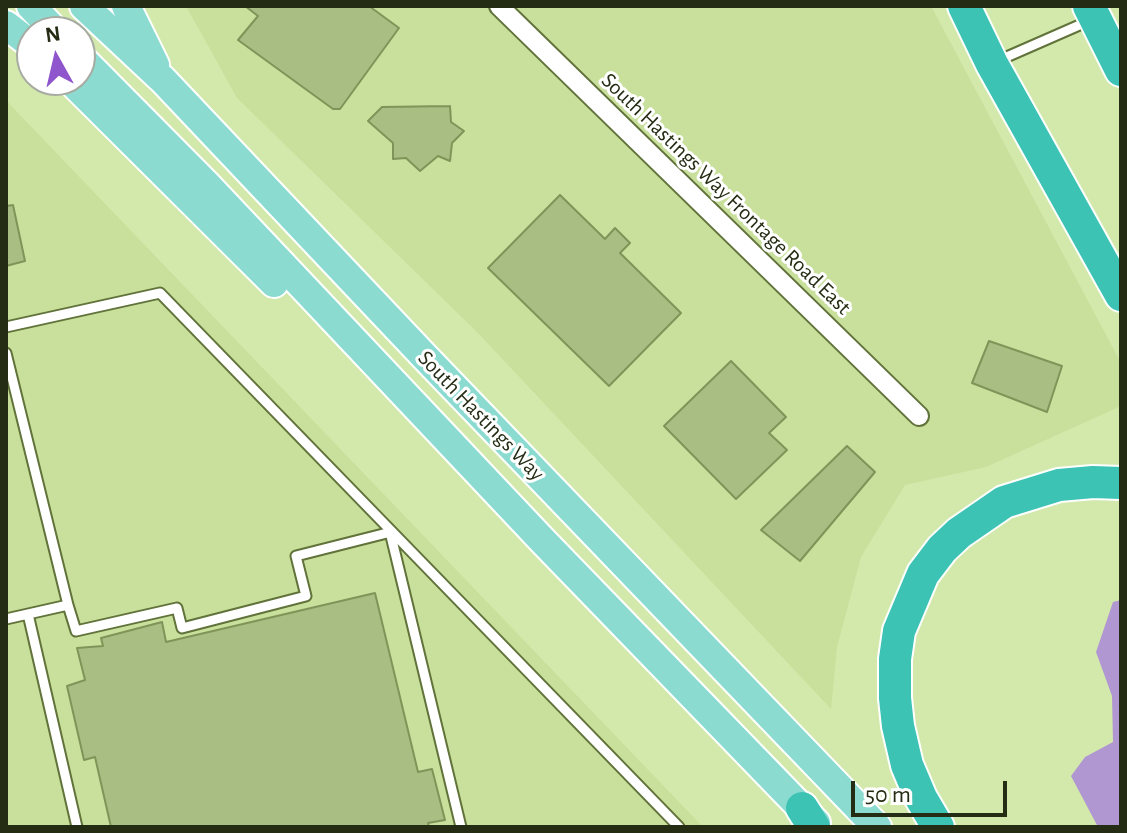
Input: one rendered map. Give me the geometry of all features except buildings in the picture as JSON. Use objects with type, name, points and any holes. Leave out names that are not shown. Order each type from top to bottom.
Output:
[{"type":"highway","points":[[964,6],[992,64],[1121,295]]},
{"type":"highway","points":[[1092,12],[1121,70]]},
{"type":"highway","points":[[938,827],[907,765],[895,698],[899,631],[923,574],[942,549],[967,526],[1014,498],[1059,485],[1121,483]]},
{"type":"main road","name":"South Hastings Way","points":[[84,6],[163,80],[877,827]]},
{"type":"main road","points":[[126,6],[163,80]]},
{"type":"main road","name":"South Hastings Way","points":[[96,73],[206,184],[812,821]]},
{"type":"main road","points":[[86,96],[302,310],[371,359]]},
{"type":"street","name":"South Hastings Way Frontage Road East","points":[[499,6],[919,416]]},
{"type":"lane","points":[[992,64],[1092,12]]},
{"type":"lane","points":[[6,327],[160,293],[679,827]]},
{"type":"lane","points":[[6,353],[76,631],[177,608],[182,628],[306,596],[296,556],[391,532]]},
{"type":"lane","points":[[391,532],[461,827]]},
{"type":"lane","points":[[6,619],[68,605]]},
{"type":"lane","points":[[28,614],[77,827]]},
{"type":"shaded area","points":[[186,6],[931,6],[1121,363],[1121,406],[986,467],[905,485],[861,557],[837,647],[831,709],[477,332],[237,98]]},
{"type":"shaded area","points":[[6,100],[19,114],[703,827],[6,827]]},
{"type":"shaded area","points":[[1121,600],[1121,827],[1098,827],[1071,776],[1085,757],[1113,742],[1112,696],[1096,652],[1113,602]]}]
